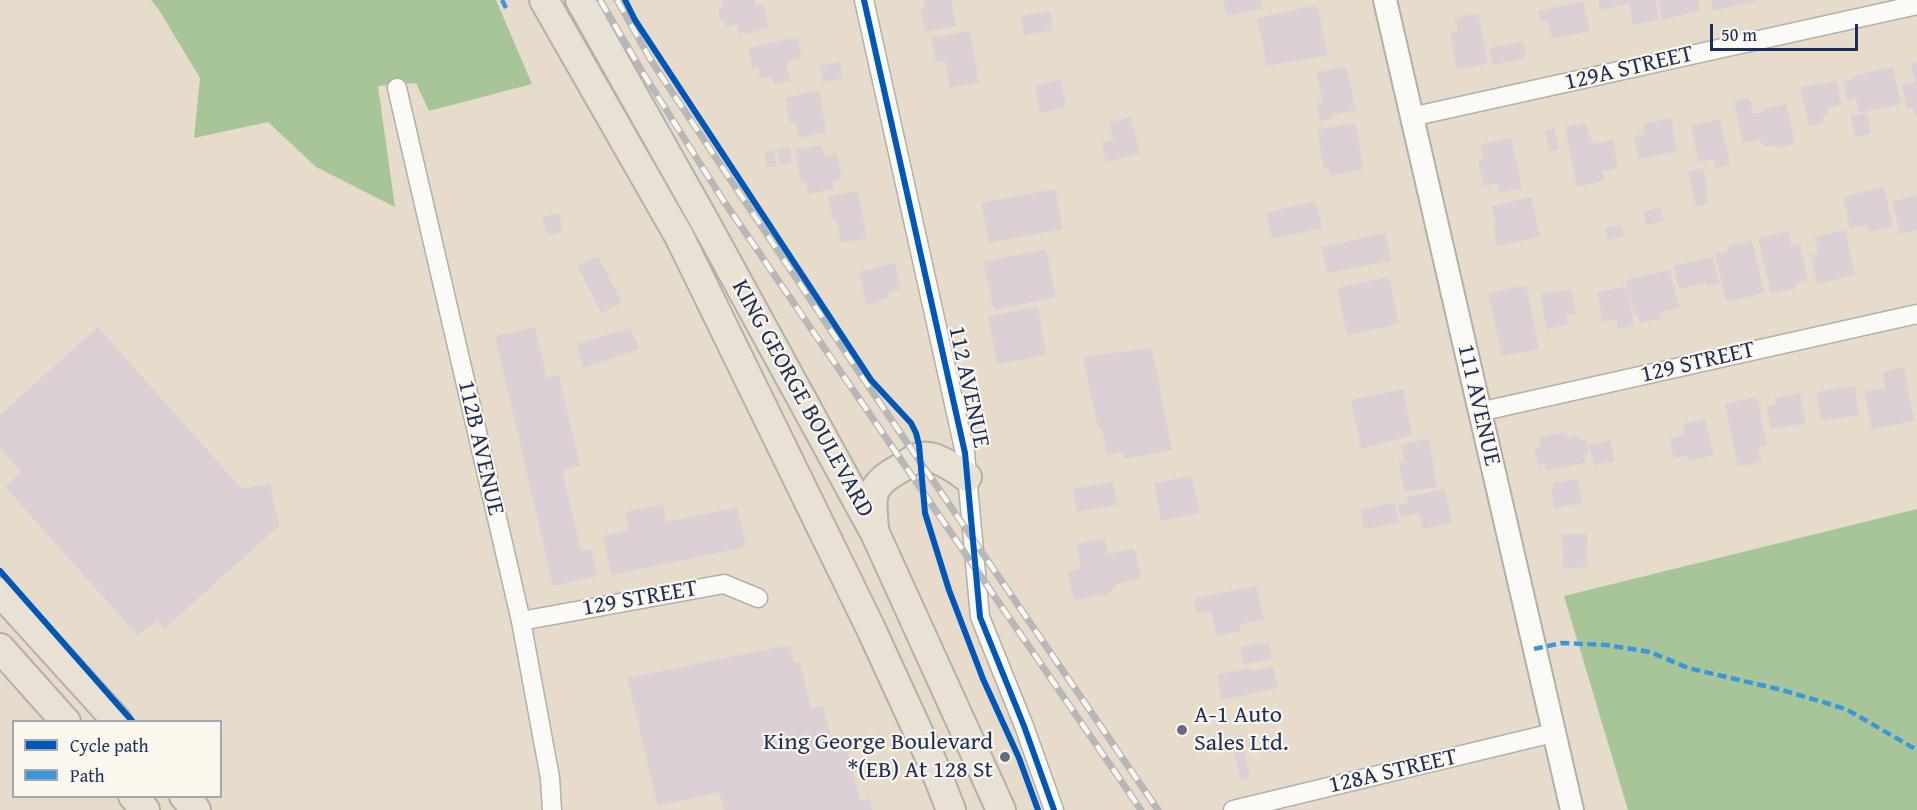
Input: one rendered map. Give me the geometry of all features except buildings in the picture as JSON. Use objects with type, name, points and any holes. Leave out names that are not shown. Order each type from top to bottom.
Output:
[{"type":"main road","name":"KING GEORGE BOULEVARD","points":[[544,0],[679,236],[871,629],[933,764],[951,810]]},
{"type":"main road","name":"KING GEORGE BOULEVARD","points":[[580,0],[875,533],[1001,810]]},
{"type":"main road","points":[[875,533],[872,503],[874,492],[882,479],[920,457],[934,459],[967,477]]},
{"type":"main road","points":[[0,592],[116,720]]},
{"type":"main road","points":[[0,648],[64,720]]},
{"type":"main road","points":[[135,798],[145,810]]},
{"type":"main road","points":[[186,798],[196,810]]},
{"type":"street","name":"112 AVENUE","points":[[864,0],[965,453],[980,617],[1024,726],[1054,810]]},
{"type":"street","name":"111 AVENUE","points":[[1384,0],[1572,810]]},
{"type":"street","name":"129A STREET","points":[[1411,117],[1917,5]]},
{"type":"street","name":"112B AVENUE","points":[[397,88],[521,621],[550,778],[552,810]]},
{"type":"street","name":"129 STREET","points":[[1479,412],[1917,314]]},
{"type":"street","name":"129 STREET","points":[[521,621],[724,584],[758,598]]},
{"type":"street","name":"128A STREET","points":[[1233,810],[1553,733]]},
{"type":"green space","points":[[151,0],[496,0],[532,84],[429,111],[416,83],[378,86],[395,207],[316,167],[268,122],[194,138],[200,78]]},
{"type":"green space","points":[[1917,509],[1917,810],[1628,810],[1564,596]]},
{"type":"railway","points":[[600,0],[723,200],[1141,810]]},
{"type":"railway","points":[[617,0],[652,62],[854,365],[1158,810]]},
{"type":"marked path","points":[[502,0],[508,12]]},
{"type":"marked path","points":[[1534,649],[1562,643],[1607,645],[1650,652],[1688,668],[1782,690],[1846,709],[1917,750]]},
{"type":"cycle path","points":[[625,0],[635,20],[871,380],[911,423],[919,445],[925,513],[949,590],[983,679],[1019,758],[1038,810]]},
{"type":"cycle path","points":[[864,0],[965,453],[980,617],[1024,726],[1054,810]]},
{"type":"cycle path","points":[[0,571],[131,720]]},
{"type":"place","name":"A-1 Auto Sales Ltd.","points":[[1182,730]]},
{"type":"place","name":"King George Boulevard *(EB) At 128 St","points":[[1005,757]]}]
